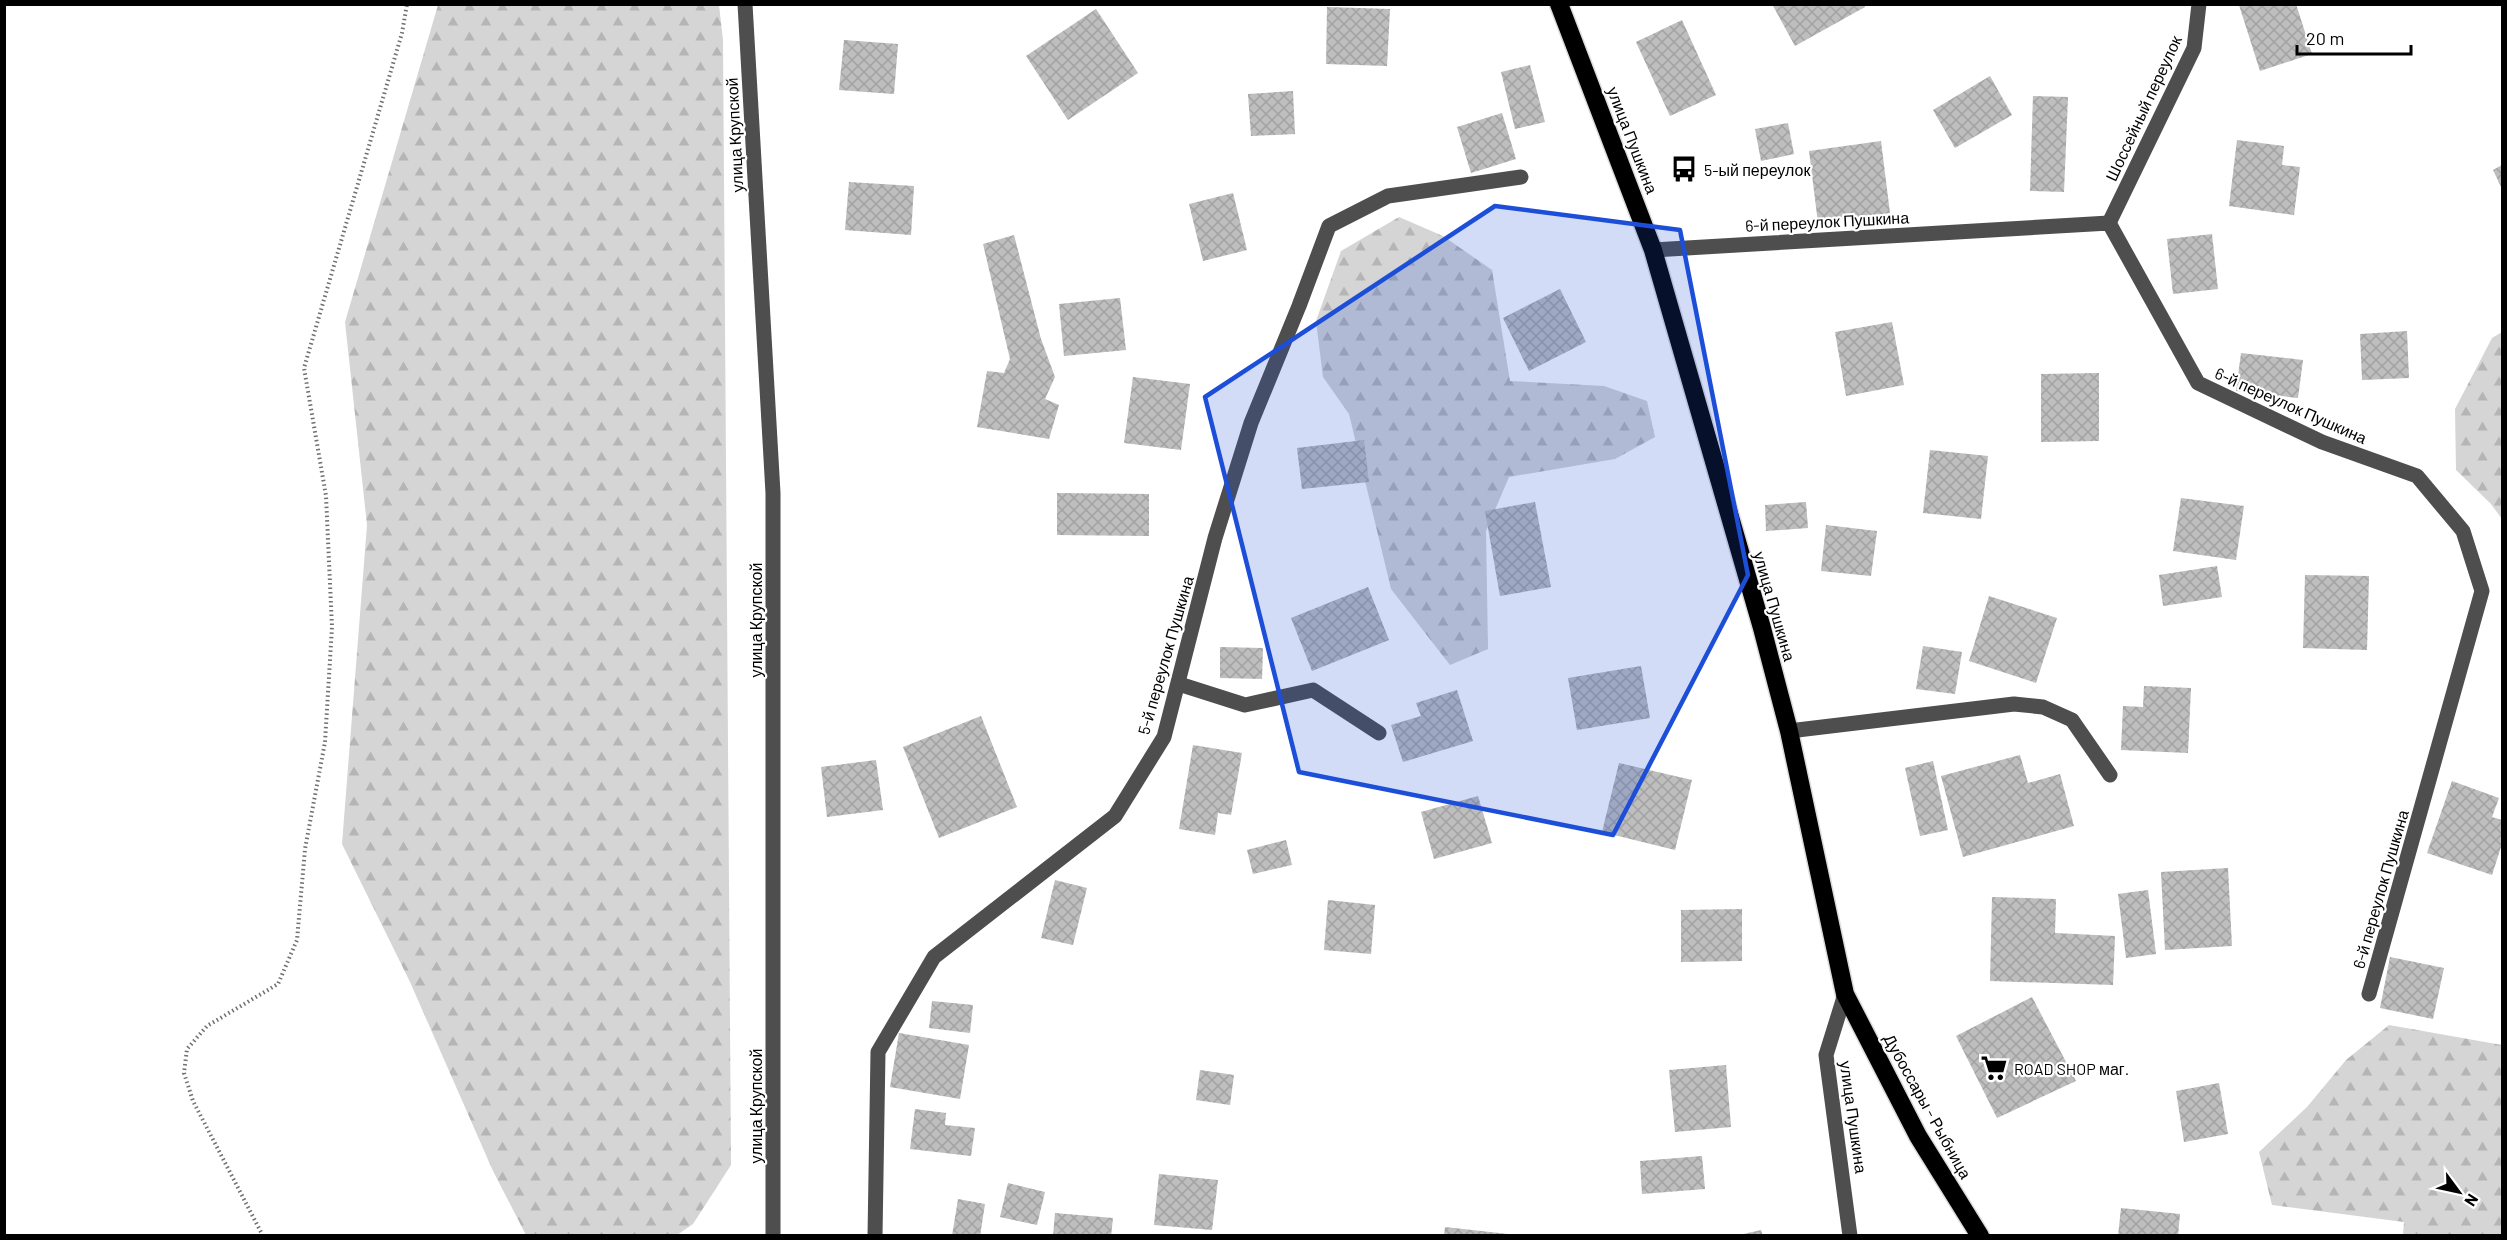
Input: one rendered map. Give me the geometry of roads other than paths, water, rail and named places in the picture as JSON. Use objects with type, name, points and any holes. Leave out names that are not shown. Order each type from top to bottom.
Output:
[{"type":"highway","name":"улица Пушкина","points":[[1559,4],[1653,250],[1762,628],[1789,731],[1845,994]]},
{"type":"highway","name":"Дубоссары - Рыбница","points":[[1845,994],[1918,1136],[1980,1236]]},
{"type":"street","name":"улица Крупской","points":[[745,4],[773,493],[773,1236]]},
{"type":"street","name":"Шоссейный переулок","points":[[2109,223],[2194,48],[2199,4]]},
{"type":"street","name":"5-й переулок Пушкина","points":[[875,1236],[878,1052],[934,957],[1114,816],[1164,737],[1215,538],[1251,423],[1329,226],[1388,195],[1521,177]]},
{"type":"street","name":"6-й переулок Пушкина","points":[[1653,250],[2109,223],[2198,383],[2322,442],[2417,476],[2463,531],[2482,591],[2369,994]]},
{"type":"street","points":[[1179,684],[1245,705],[1313,690],[1379,733]]},
{"type":"street","points":[[1789,731],[2014,704],[2043,706],[2072,720],[2110,775]]},
{"type":"street","name":"улица Пушкина","points":[[1845,994],[1826,1055],[1850,1236]]},
{"type":"place","name":"5-ый переулок","points":[[1684,169]]},
{"type":"place","name":"ROAD SHOP маг.","points":[[1994,1068]]}]
